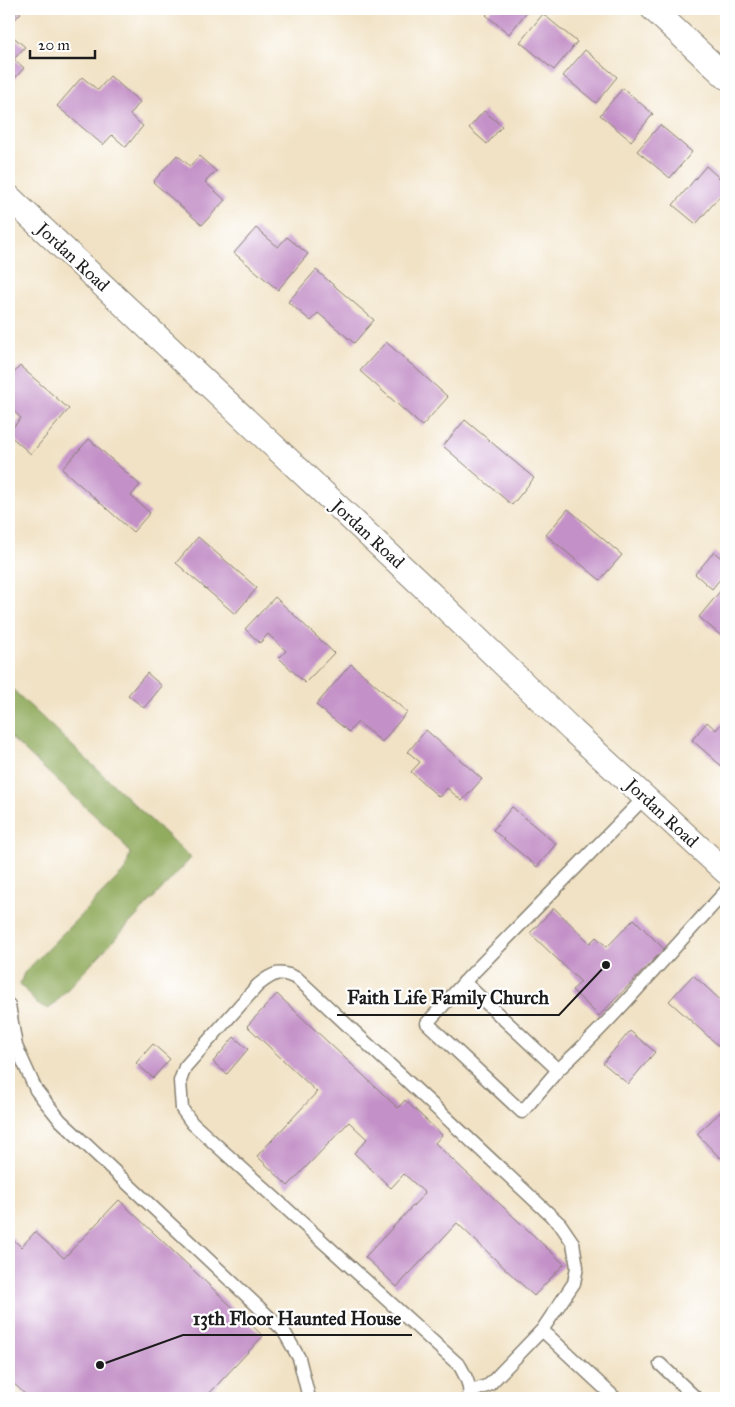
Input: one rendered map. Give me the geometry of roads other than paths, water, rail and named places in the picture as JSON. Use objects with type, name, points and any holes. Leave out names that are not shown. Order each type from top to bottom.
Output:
[{"type":"street","points":[[654,9],[726,77]]},
{"type":"street","name":"Jordan Road","points":[[9,197],[241,414],[573,731],[726,872]]},
{"type":"lane","points":[[645,797],[466,980],[427,1023],[522,1112],[558,1070],[635,993],[726,891]]},
{"type":"lane","points":[[285,973],[298,980],[560,1224],[573,1243],[577,1267],[574,1283],[542,1330],[489,1385],[470,1395],[468,1380],[460,1366],[192,1123],[182,1109],[180,1081],[185,1067],[258,985],[272,974],[285,973]]},
{"type":"lane","points":[[466,980],[558,1070]]},
{"type":"lane","points":[[9,1005],[16,1046],[36,1090],[60,1120],[283,1330],[299,1358],[309,1398]]},
{"type":"lane","points":[[542,1330],[615,1398]]},
{"type":"lane","points":[[660,1364],[696,1398]]},
{"type":"place","name":"Faith Life Family Church","points":[[606,965]]},
{"type":"place","name":"13th Floor Haunted House","points":[[100,1365]]}]
